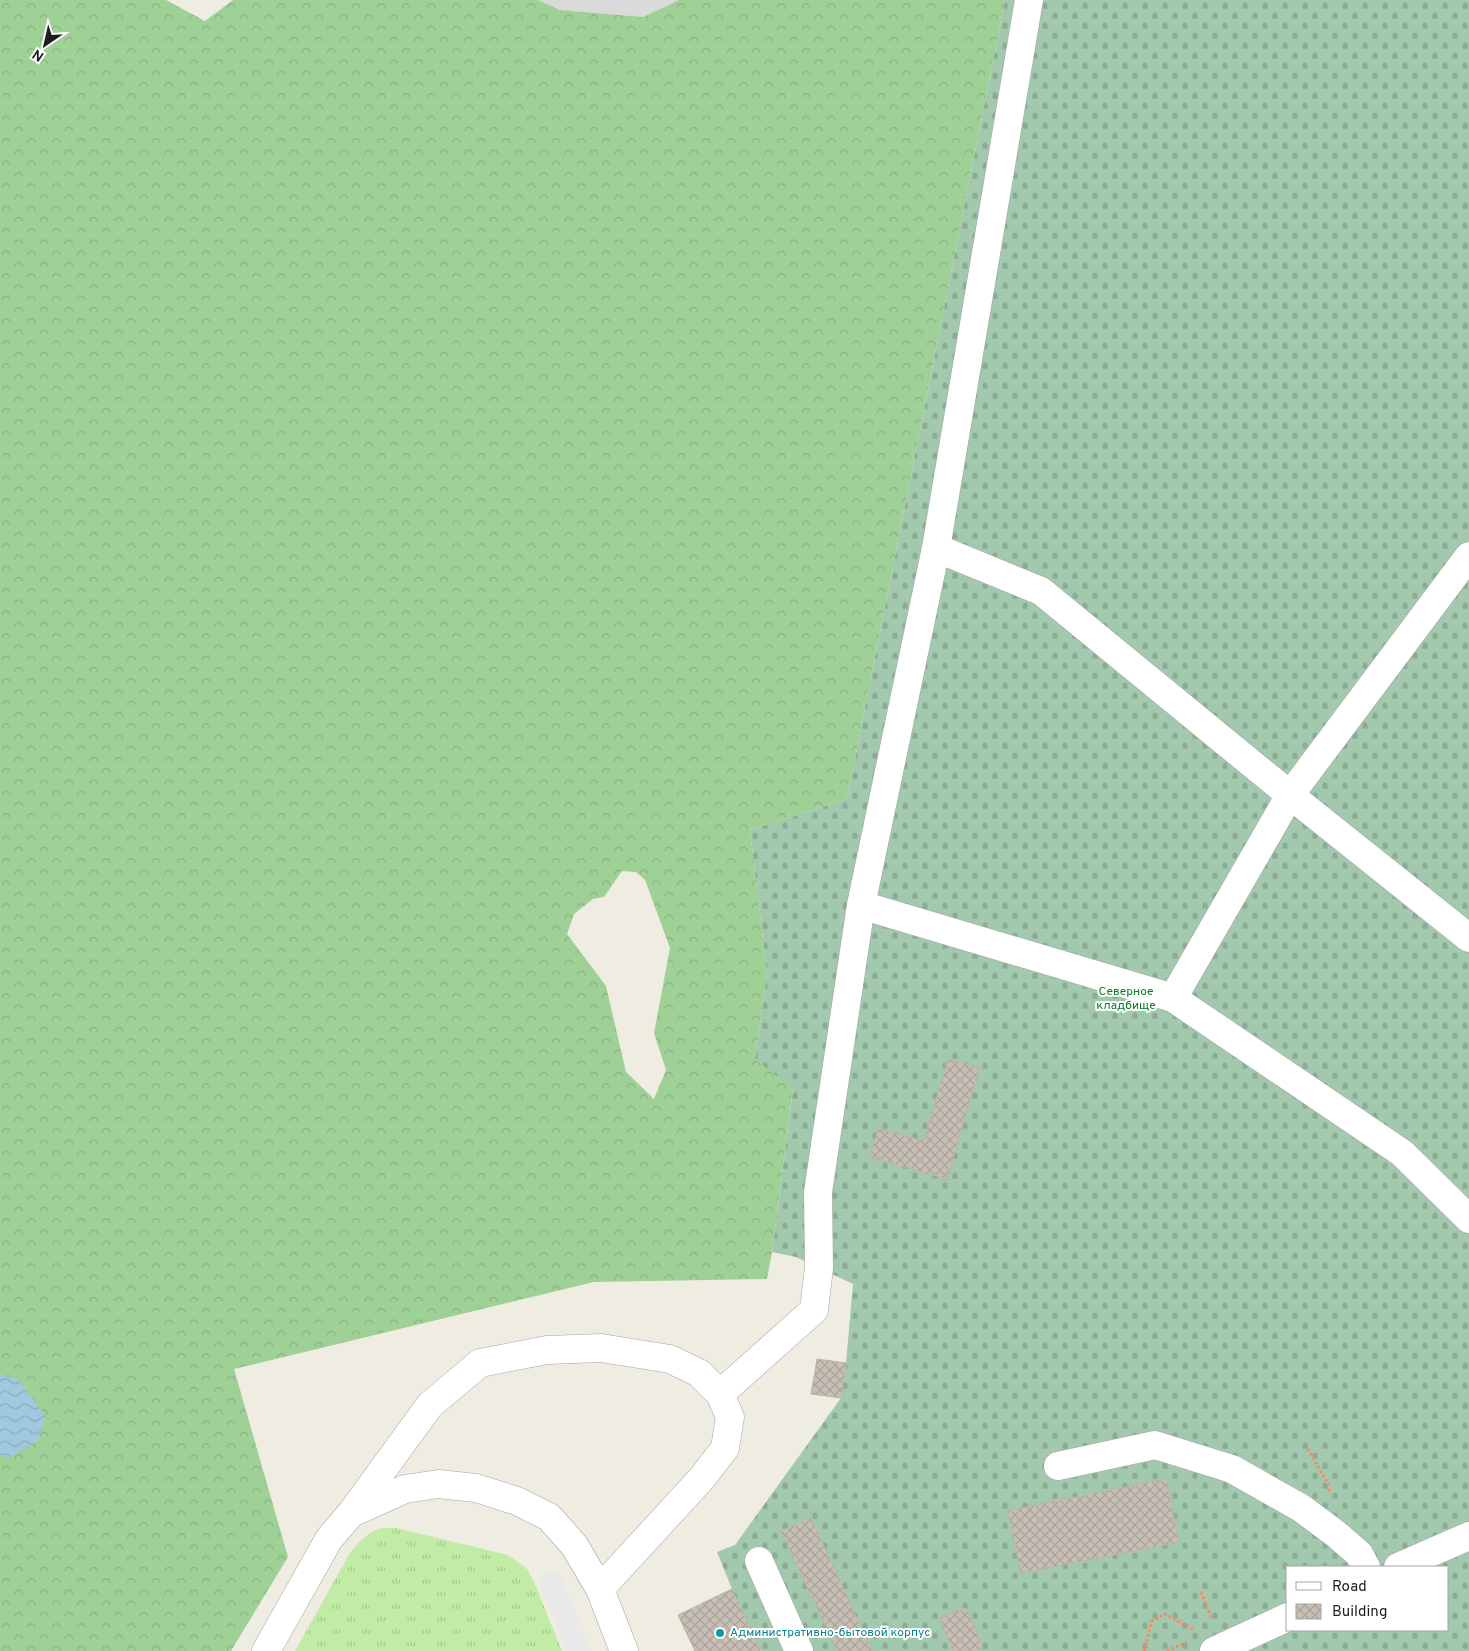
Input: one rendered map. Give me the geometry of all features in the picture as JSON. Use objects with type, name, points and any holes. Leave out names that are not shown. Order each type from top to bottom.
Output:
[{"type":"street","points":[[720,1394],[814,1310],[819,1268],[818,1192],[861,904],[936,548],[1029,0]]},
{"type":"street","points":[[936,548],[1041,591],[1290,795],[1469,938]]},
{"type":"street","points":[[1173,998],[1290,795],[1469,556]]},
{"type":"street","points":[[861,904],[1173,998],[1402,1153],[1469,1218]]},
{"type":"street","points":[[266,1651],[329,1539],[352,1512],[430,1406],[480,1363],[547,1350],[601,1348],[670,1359],[699,1373],[720,1394],[730,1417],[725,1448],[702,1478],[600,1589]]},
{"type":"street","points":[[1058,1466],[1155,1445],[1232,1470],[1301,1508],[1359,1554],[1365,1566]]},
{"type":"street","points":[[352,1512],[405,1489],[438,1484],[476,1488],[493,1493],[517,1501],[549,1517],[574,1545],[600,1589],[624,1651]]},
{"type":"street","points":[[1400,1566],[1469,1536]]},
{"type":"street","points":[[760,1561],[799,1651]]},
{"type":"street","points":[[1214,1651],[1286,1618]]},
{"type":"path","points":[[1201,1592],[1213,1622]]},
{"type":"path","points":[[1144,1651],[1152,1620],[1165,1614],[1196,1631]]},
{"type":"shaded area","points":[[538,0],[679,0],[643,17],[560,10]]},
{"type":"shaded area","points":[[558,1570],[592,1651],[567,1651],[537,1578]]},
{"type":"green space","points":[[0,0],[166,0],[205,21],[233,0],[538,0],[560,10],[643,17],[679,0],[1005,0],[847,799],[750,830],[767,974],[755,1059],[793,1088],[767,1279],[594,1282],[234,1369],[288,1557],[231,1651],[0,1651]],"holes":[[[622,871],[636,872],[645,880],[670,948],[654,1033],[666,1070],[654,1099],[626,1072],[606,986],[567,934],[574,914],[593,899],[604,897]]]},
{"type":"green space","name":"Северное кладбище","points":[[1005,0],[1469,0],[1469,1651],[695,1651],[678,1615],[732,1589],[717,1552],[735,1545],[841,1398],[853,1284],[796,1257],[772,1252],[793,1089],[755,1059],[767,974],[750,830],[847,799]]},
{"type":"green space","points":[[382,1528],[396,1528],[508,1555],[527,1569],[562,1651],[295,1651],[350,1553],[360,1541]]},
{"type":"water","points":[[0,1375],[18,1379],[45,1416],[39,1440],[8,1458],[0,1455]]},
{"type":"building","points":[[948,1059],[979,1068],[947,1179],[870,1157],[878,1129],[924,1141]]},
{"type":"building","points":[[817,1359],[846,1363],[841,1398],[811,1394]]},
{"type":"building","points":[[1166,1479],[1179,1542],[1021,1573],[1008,1511]]},
{"type":"building","points":[[811,1518],[872,1651],[837,1651],[781,1531]]},
{"type":"building","name":"Административно-бытовой корпус","points":[[732,1589],[761,1651],[695,1651],[678,1615]]},
{"type":"building","points":[[966,1608],[983,1648],[975,1651],[953,1651],[940,1618]]},
{"type":"place","name":"Административно-бытовой корпус","points":[[720,1633]]}]
